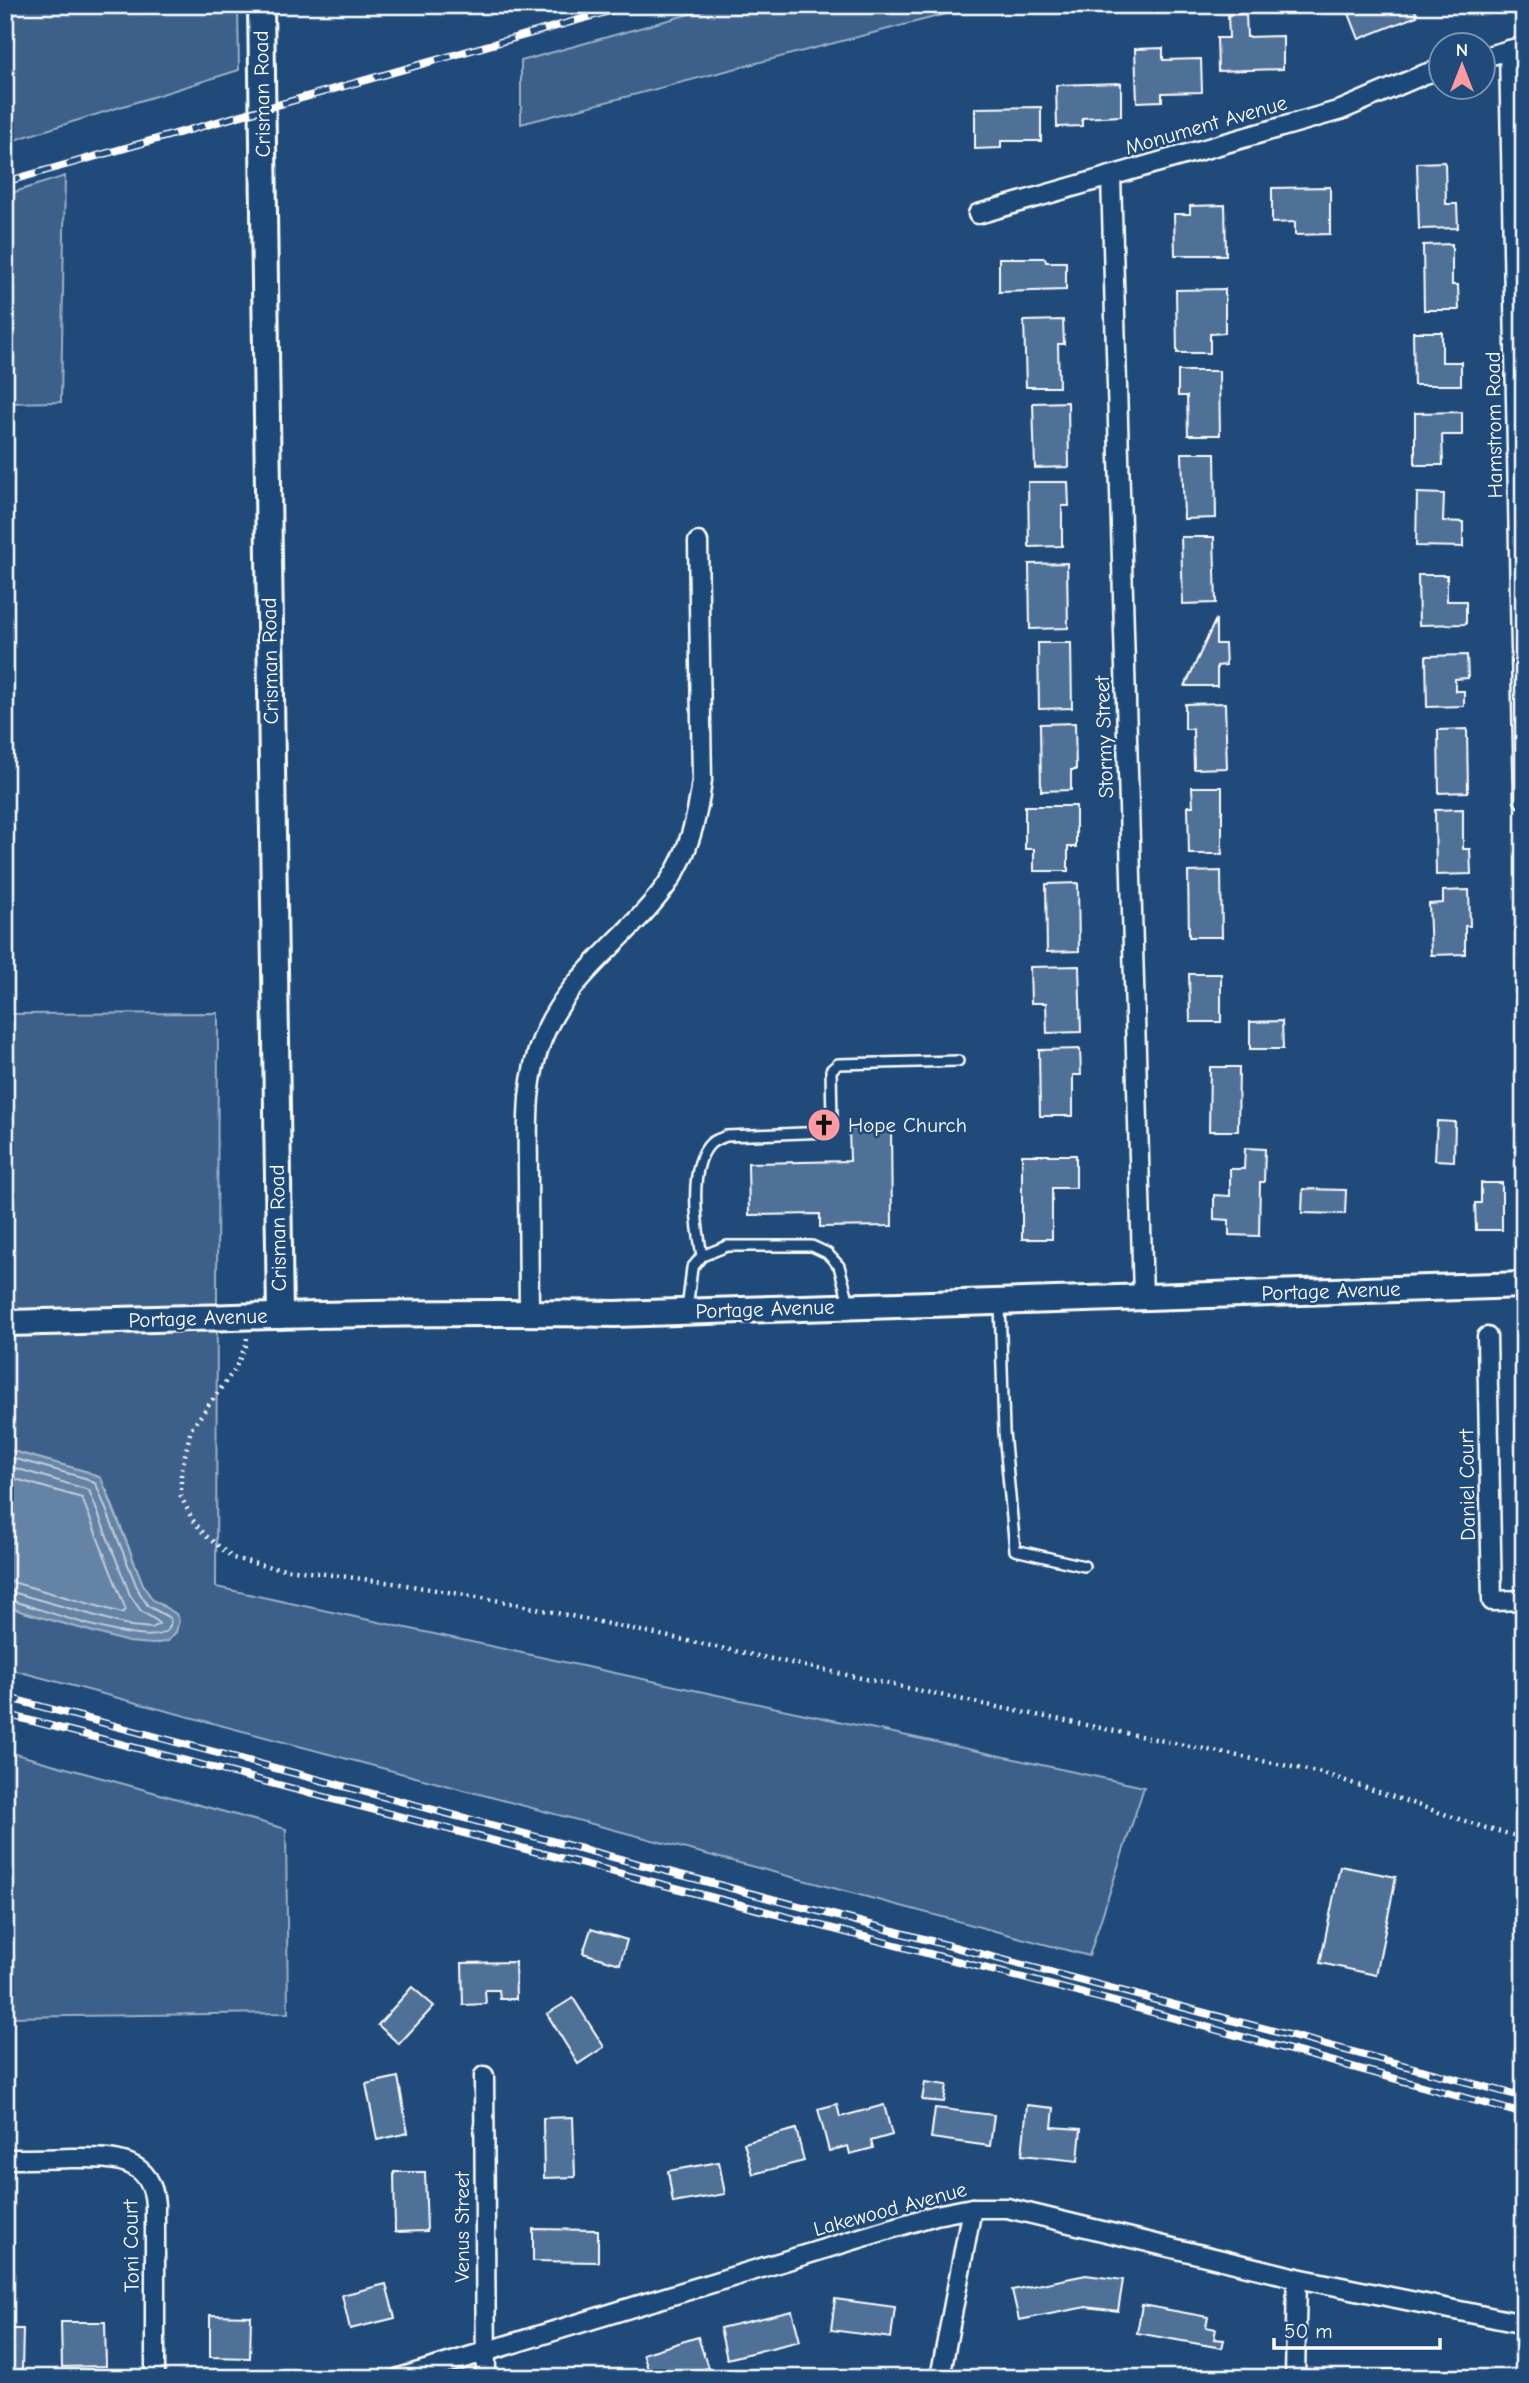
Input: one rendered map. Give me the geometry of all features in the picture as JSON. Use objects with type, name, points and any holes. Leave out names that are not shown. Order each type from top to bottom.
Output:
[{"type":"street","name":"Crisman Road","points":[[261,5],[280,1316]]},
{"type":"street","points":[[1498,53],[1516,48]]},
{"type":"street","name":"Hamstrom Road","points":[[1516,48],[1524,799]]},
{"type":"street","name":"Monument Avenue","points":[[978,214],[1341,110],[1428,73]]},
{"type":"street","name":"Stormy Street","points":[[1111,176],[1143,1297]]},
{"type":"street","points":[[529,1312],[528,1104],[538,1049],[548,1025],[568,992],[670,881],[688,845],[697,816],[702,780],[698,542]]},
{"type":"street","name":"Portage Avenue","points":[[5,1323],[529,1312],[615,1314],[1524,1285]]},
{"type":"street","name":"Daniel Court","points":[[1487,1336],[1492,1601],[1524,1600]]},
{"type":"street","name":"Venus Street","points":[[484,2076],[486,2378]]},
{"type":"street","name":"Toni Court","points":[[5,2159],[116,2159],[133,2165],[146,2178],[153,2191],[155,2205],[155,2378]]},
{"type":"street","points":[[940,2378],[972,2208]]},
{"type":"street","name":"Lakewood Avenue","points":[[399,2378],[936,2215],[972,2208],[1007,2208],[1297,2278],[1524,2324]]},
{"type":"street","points":[[1295,2378],[1297,2278]]},
{"type":"lane","points":[[702,1256],[694,1209],[700,1160],[712,1142],[726,1136],[828,1132],[832,1120],[831,1070],[838,1064],[958,1061]]},
{"type":"lane","points":[[687,1311],[692,1269],[702,1256],[727,1246],[812,1246],[827,1253],[839,1266],[850,1306]]},
{"type":"lane","points":[[1000,1302],[1004,1432],[1015,1550],[1084,1566]]},
{"type":"path","points":[[248,1317],[246,1345],[235,1369],[191,1429],[181,1473],[181,1496],[192,1518],[205,1535],[233,1558],[265,1566],[501,1601],[1322,1773],[1486,1828],[1524,1838]]},
{"type":"shaded area","points":[[5,5],[238,5],[239,70],[5,143]]},
{"type":"shaded area","points":[[722,5],[981,5],[521,124],[521,61]]},
{"type":"shaded area","points":[[65,176],[61,402],[5,403],[5,195]]},
{"type":"shaded area","points":[[218,1013],[216,1587],[1144,1787],[1089,1956],[5,1668],[5,1605],[23,1612],[164,1606],[153,1601],[144,1587],[107,1491],[88,1472],[5,1449],[5,1014]]},
{"type":"shaded area","points":[[5,1751],[286,1829],[288,2013],[5,2017]]},
{"type":"water","points":[[5,1449],[101,1478],[144,1587],[153,1600],[176,1614],[179,1620],[176,1632],[168,1641],[153,1644],[128,1642],[5,1605]]},
{"type":"building","points":[[1363,5],[1413,5],[1417,16],[1359,39],[1348,11]]},
{"type":"building","points":[[1246,14],[1247,37],[1283,36],[1283,69],[1218,71],[1217,38],[1229,38],[1228,15]]},
{"type":"building","points":[[1163,48],[1163,60],[1201,59],[1202,92],[1162,93],[1162,101],[1137,102],[1135,49]]},
{"type":"building","points":[[1121,83],[1121,116],[1082,118],[1082,126],[1057,127],[1056,85]]},
{"type":"building","points":[[1041,107],[1041,141],[1001,141],[1001,148],[975,149],[975,108]]},
{"type":"building","points":[[1445,162],[1446,204],[1457,204],[1458,228],[1419,229],[1417,163]]},
{"type":"building","points":[[1330,187],[1330,234],[1295,235],[1295,222],[1272,223],[1272,188]]},
{"type":"building","points":[[1225,205],[1226,255],[1175,255],[1174,214],[1190,214],[1190,206]]},
{"type":"building","points":[[1452,244],[1452,285],[1458,285],[1459,310],[1424,310],[1423,245]]},
{"type":"building","points":[[999,258],[1045,258],[1046,262],[1066,262],[1066,290],[999,292]]},
{"type":"building","points":[[1225,289],[1225,333],[1210,334],[1210,353],[1177,353],[1176,290]]},
{"type":"building","points":[[1063,320],[1064,344],[1058,344],[1059,387],[1026,387],[1024,321]]},
{"type":"building","points":[[1413,332],[1442,332],[1442,362],[1461,362],[1461,385],[1414,385]]},
{"type":"building","points":[[1178,371],[1219,371],[1220,435],[1188,435],[1187,396],[1178,396]]},
{"type":"building","points":[[1068,402],[1069,467],[1035,468],[1033,403]]},
{"type":"building","points":[[1462,412],[1462,435],[1442,435],[1443,465],[1415,465],[1415,413]]},
{"type":"building","points":[[1182,453],[1215,453],[1216,518],[1184,519]]},
{"type":"building","points":[[1028,482],[1068,482],[1069,506],[1062,506],[1062,546],[1029,547]]},
{"type":"building","points":[[1417,493],[1444,494],[1443,521],[1463,522],[1463,547],[1416,546]]},
{"type":"building","points":[[1181,537],[1214,537],[1216,603],[1183,604]]},
{"type":"building","points":[[1067,563],[1068,628],[1030,629],[1029,564]]},
{"type":"building","points":[[1418,575],[1447,575],[1447,601],[1466,601],[1466,624],[1419,625]]},
{"type":"building","points":[[1216,619],[1216,644],[1225,644],[1226,665],[1217,666],[1217,686],[1185,686]]},
{"type":"building","points":[[1038,643],[1071,643],[1072,708],[1039,709]]},
{"type":"building","points":[[1467,655],[1468,678],[1455,679],[1455,691],[1464,691],[1464,706],[1427,707],[1426,656]]},
{"type":"building","points":[[1225,703],[1227,768],[1194,769],[1193,729],[1185,729],[1185,704]]},
{"type":"building","points":[[1075,723],[1076,770],[1071,770],[1071,790],[1041,791],[1040,724]]},
{"type":"building","points":[[1467,729],[1468,792],[1439,793],[1438,730]]},
{"type":"building","points":[[1192,787],[1222,787],[1222,854],[1189,854],[1188,806],[1193,806]]},
{"type":"building","points":[[1025,806],[1076,806],[1076,847],[1068,847],[1068,871],[1034,871],[1034,849],[1025,849]]},
{"type":"building","points":[[1463,809],[1463,849],[1470,849],[1471,874],[1436,875],[1435,810]]},
{"type":"building","points":[[1221,871],[1222,937],[1189,937],[1188,872]]},
{"type":"building","points":[[1078,883],[1079,951],[1047,952],[1046,884]]},
{"type":"building","points":[[1469,890],[1470,926],[1465,926],[1465,954],[1431,955],[1429,904],[1443,903],[1443,891]]},
{"type":"building","points":[[1079,966],[1081,1032],[1047,1033],[1046,1003],[1031,1003],[1030,967]]},
{"type":"building","points":[[1189,974],[1221,974],[1221,1022],[1190,1022]]},
{"type":"building","points":[[1282,1021],[1283,1049],[1250,1049],[1250,1022]]},
{"type":"building","points":[[1080,1049],[1081,1075],[1073,1075],[1073,1116],[1040,1116],[1039,1050]]},
{"type":"building","points":[[1210,1067],[1239,1067],[1238,1131],[1209,1131]]},
{"type":"building","points":[[1437,1121],[1455,1122],[1454,1161],[1435,1160]]},
{"type":"building","points":[[891,1128],[892,1226],[820,1227],[820,1214],[749,1215],[748,1163],[850,1161],[849,1129]]},
{"type":"building","points":[[1245,1148],[1265,1149],[1264,1182],[1260,1182],[1259,1236],[1229,1235],[1229,1220],[1214,1219],[1214,1195],[1230,1196],[1230,1169],[1244,1169]]},
{"type":"building","points":[[1022,1155],[1076,1155],[1076,1188],[1052,1188],[1052,1239],[1022,1239]]},
{"type":"building","points":[[1481,1183],[1502,1183],[1502,1230],[1476,1230],[1475,1203],[1481,1203]]},
{"type":"building","points":[[1303,1189],[1346,1190],[1345,1214],[1302,1213]]},
{"type":"building","points":[[1340,1866],[1396,1877],[1376,1975],[1320,1963]]},
{"type":"building","points":[[591,1929],[627,1940],[620,1964],[583,1953]]},
{"type":"building","points":[[515,1962],[516,1999],[500,1999],[499,1990],[485,1990],[486,2004],[463,2005],[462,1963]]},
{"type":"building","points":[[412,1987],[434,2006],[399,2044],[378,2025]]},
{"type":"building","points":[[573,1998],[604,2047],[578,2064],[547,2014]]},
{"type":"building","points":[[398,2077],[408,2133],[377,2140],[366,2084]]},
{"type":"building","points":[[925,2082],[947,2085],[944,2102],[922,2100]]},
{"type":"building","points":[[837,2104],[840,2117],[884,2105],[892,2135],[871,2141],[873,2148],[850,2154],[848,2146],[829,2151],[818,2109]]},
{"type":"building","points":[[1027,2105],[1054,2108],[1052,2127],[1081,2129],[1078,2161],[1022,2155]]},
{"type":"building","points":[[935,2108],[994,2115],[990,2146],[931,2138]]},
{"type":"building","points":[[573,2117],[575,2177],[544,2178],[543,2118]]},
{"type":"building","points":[[796,2129],[804,2161],[753,2174],[744,2143]]},
{"type":"building","points":[[719,2162],[725,2194],[673,2203],[668,2171]]},
{"type":"building","points":[[394,2172],[425,2172],[427,2231],[395,2232]]},
{"type":"building","points":[[533,2229],[598,2230],[598,2262],[533,2261]]},
{"type":"building","points":[[1086,2275],[1123,2280],[1118,2311],[1086,2307],[1019,2320],[1012,2290]]},
{"type":"building","points":[[386,2284],[395,2318],[350,2329],[342,2295]]},
{"type":"building","points":[[835,2299],[895,2307],[891,2338],[831,2330]]},
{"type":"building","points":[[1142,2305],[1208,2317],[1206,2327],[1216,2329],[1214,2339],[1224,2340],[1222,2348],[1137,2333]]},
{"type":"building","points":[[792,2311],[800,2341],[727,2359],[720,2328]]},
{"type":"building","points":[[210,2315],[251,2316],[250,2358],[210,2357]]},
{"type":"building","points":[[61,2322],[105,2322],[106,2366],[62,2367]]},
{"type":"building","points":[[5,2329],[23,2329],[22,2370],[5,2370]]},
{"type":"building","points":[[698,2337],[708,2368],[676,2378],[651,2378],[643,2354]]},
{"type":"building","points":[[1446,2368],[1446,2378],[1385,2378],[1384,2370]]},
{"type":"building","points":[[1002,2369],[1036,2373],[1036,2378],[1001,2378]]},
{"type":"building","points":[[1484,2371],[1521,2378],[1483,2378]]},
{"type":"railway","points":[[5,182],[631,5]]},
{"type":"railway","points":[[5,1697],[1524,2097]]},
{"type":"railway","points":[[5,1714],[1115,2002],[1524,2114]]},
{"type":"place","name":"Hope Church","points":[[824,1125]]}]
